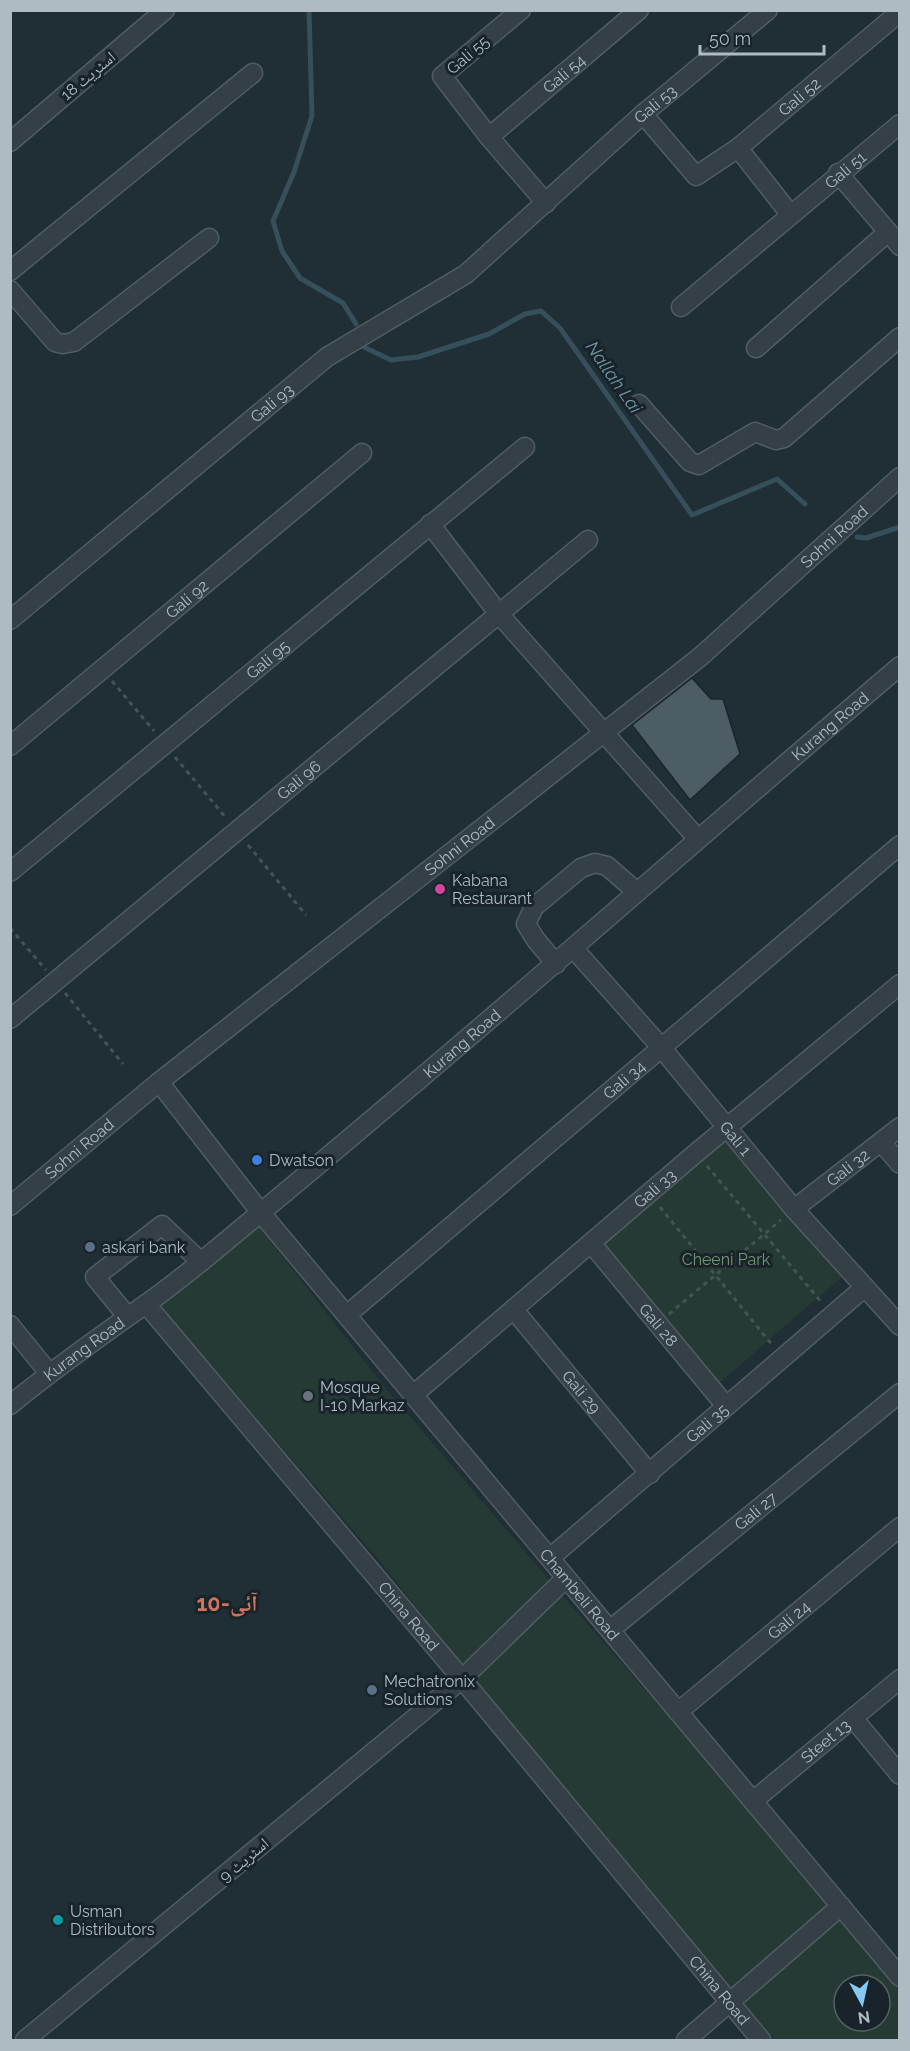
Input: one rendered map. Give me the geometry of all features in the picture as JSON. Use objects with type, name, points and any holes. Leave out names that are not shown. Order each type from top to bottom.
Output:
[{"type":"street","name":"اسٹریٹ 18","points":[[10,142],[165,10]]},
{"type":"street","name":"Gali 55","points":[[489,138],[442,76],[521,10]]},
{"type":"street","name":"Gali 54","points":[[489,138],[639,10]]},
{"type":"street","name":"Gali 53","points":[[546,203],[643,114],[768,10]]},
{"type":"street","name":"Gali 52","points":[[643,114],[696,176],[738,148],[900,12]]},
{"type":"street","points":[[10,271],[253,73]]},
{"type":"street","name":"Gali 51","points":[[681,307],[838,173],[900,124]]},
{"type":"street","points":[[489,138],[546,203]]},
{"type":"street","points":[[738,148],[790,214]]},
{"type":"street","points":[[756,348],[894,239],[838,173]]},
{"type":"street","name":"Gali 93","points":[[10,620],[327,357],[466,274],[546,203]]},
{"type":"street","points":[[10,290],[55,342],[63,344],[74,342],[209,238]]},
{"type":"street","points":[[639,404],[690,462],[699,465],[754,432],[776,440],[784,438],[900,337]]},
{"type":"street","name":"Gali 95","points":[[10,872],[525,447]]},
{"type":"street","name":"Gali 92","points":[[10,746],[362,453]]},
{"type":"street","name":"Sohni Road","points":[[10,1206],[159,1082],[700,657],[900,477]]},
{"type":"street","points":[[430,524],[499,614],[605,731],[697,838]]},
{"type":"street","name":"Gali 96","points":[[10,1019],[588,540]]},
{"type":"street","name":"Kurang Road","points":[[10,1405],[49,1373],[201,1262],[261,1213],[574,949],[697,838],[900,666]]},
{"type":"street","name":"Gali 34","points":[[348,1314],[660,1046],[900,845]]},
{"type":"street","points":[[556,964],[526,924],[534,907],[574,873],[595,863],[607,866],[637,892]]},
{"type":"street","name":"Gali 1","points":[[574,949],[660,1046],[794,1209],[900,1326]]},
{"type":"street","name":"Gali 33","points":[[413,1395],[696,1152],[728,1128],[900,984]]},
{"type":"street","name":"Chambeli Road","points":[[159,1082],[261,1213],[348,1314],[413,1395],[900,1977]]},
{"type":"street","name":"Gali 32","points":[[794,1209],[900,1127]]},
{"type":"street","points":[[881,1142],[900,1164]]},
{"type":"street","points":[[127,1316],[95,1277],[162,1225],[201,1262]]},
{"type":"street","name":"Gali 28","points":[[591,1244],[726,1406]]},
{"type":"street","name":"Gali 35","points":[[550,1558],[650,1474],[782,1356],[865,1287]]},
{"type":"street","name":"China Road","points":[[146,1304],[462,1679],[761,2040]]},
{"type":"street","name":"Gali 29","points":[[514,1310],[650,1474]]},
{"type":"street","points":[[10,1325],[49,1373]]},
{"type":"street","name":"Gali 27","points":[[610,1630],[900,1393]]},
{"type":"street","name":"Gali 24","points":[[678,1712],[900,1527]]},
{"type":"street","name":"اسٹریٹ 9","points":[[25,2040],[462,1679],[566,1578]]},
{"type":"street","name":"Steet 13","points":[[753,1801],[900,1679]]},
{"type":"street","points":[[853,1718],[900,1775]]},
{"type":"street","points":[[686,2040],[841,1906]]},
{"type":"path","points":[[112,681],[157,735]]},
{"type":"path","points":[[172,754],[233,826]]},
{"type":"path","points":[[248,844],[306,915]]},
{"type":"path","points":[[696,1152],[831,1314]]},
{"type":"path","points":[[649,1194],[782,1356]]},
{"type":"path","points":[[658,1324],[794,1209]]},
{"type":"green space","name":"Cheeni Park","points":[[729,1123],[850,1270],[718,1384],[591,1240]]},
{"type":"green space","points":[[257,1224],[379,1380],[562,1595],[783,1847],[887,1973],[832,1973],[832,2033],[892,2033],[892,1979],[899,1988],[899,2040],[771,2040],[660,1914],[379,1560],[157,1303]]},
{"type":"building","points":[[692,678],[711,699],[723,699],[740,754],[690,800],[632,725]]},
{"type":"waterway","name":"Nallah Lai","points":[[309,10],[312,116],[294,172],[273,221],[282,251],[300,278],[343,303],[356,324]]},
{"type":"waterway","name":"Nallah Lai","points":[[364,347],[391,360],[418,357],[489,334],[525,314],[541,311],[560,328],[692,515],[777,479],[805,504]]},
{"type":"waterway","name":"Nallah Lai","points":[[857,537],[866,538],[900,527]]},
{"type":"place","name":"Kabana Restaurant","points":[[440,889]]},
{"type":"place","name":"Dwatson","points":[[257,1160]]},
{"type":"place","name":"askari bank","points":[[90,1247]]},
{"type":"place","name":"Mosque I-10 Markaz","points":[[308,1396]]},
{"type":"place","name":"Mechatronix Solutions","points":[[372,1690]]},
{"type":"place","name":"Usman Distributors","points":[[58,1920]]},
{"type":"district","name":"آئی-10","points":[[227,1603]]}]
